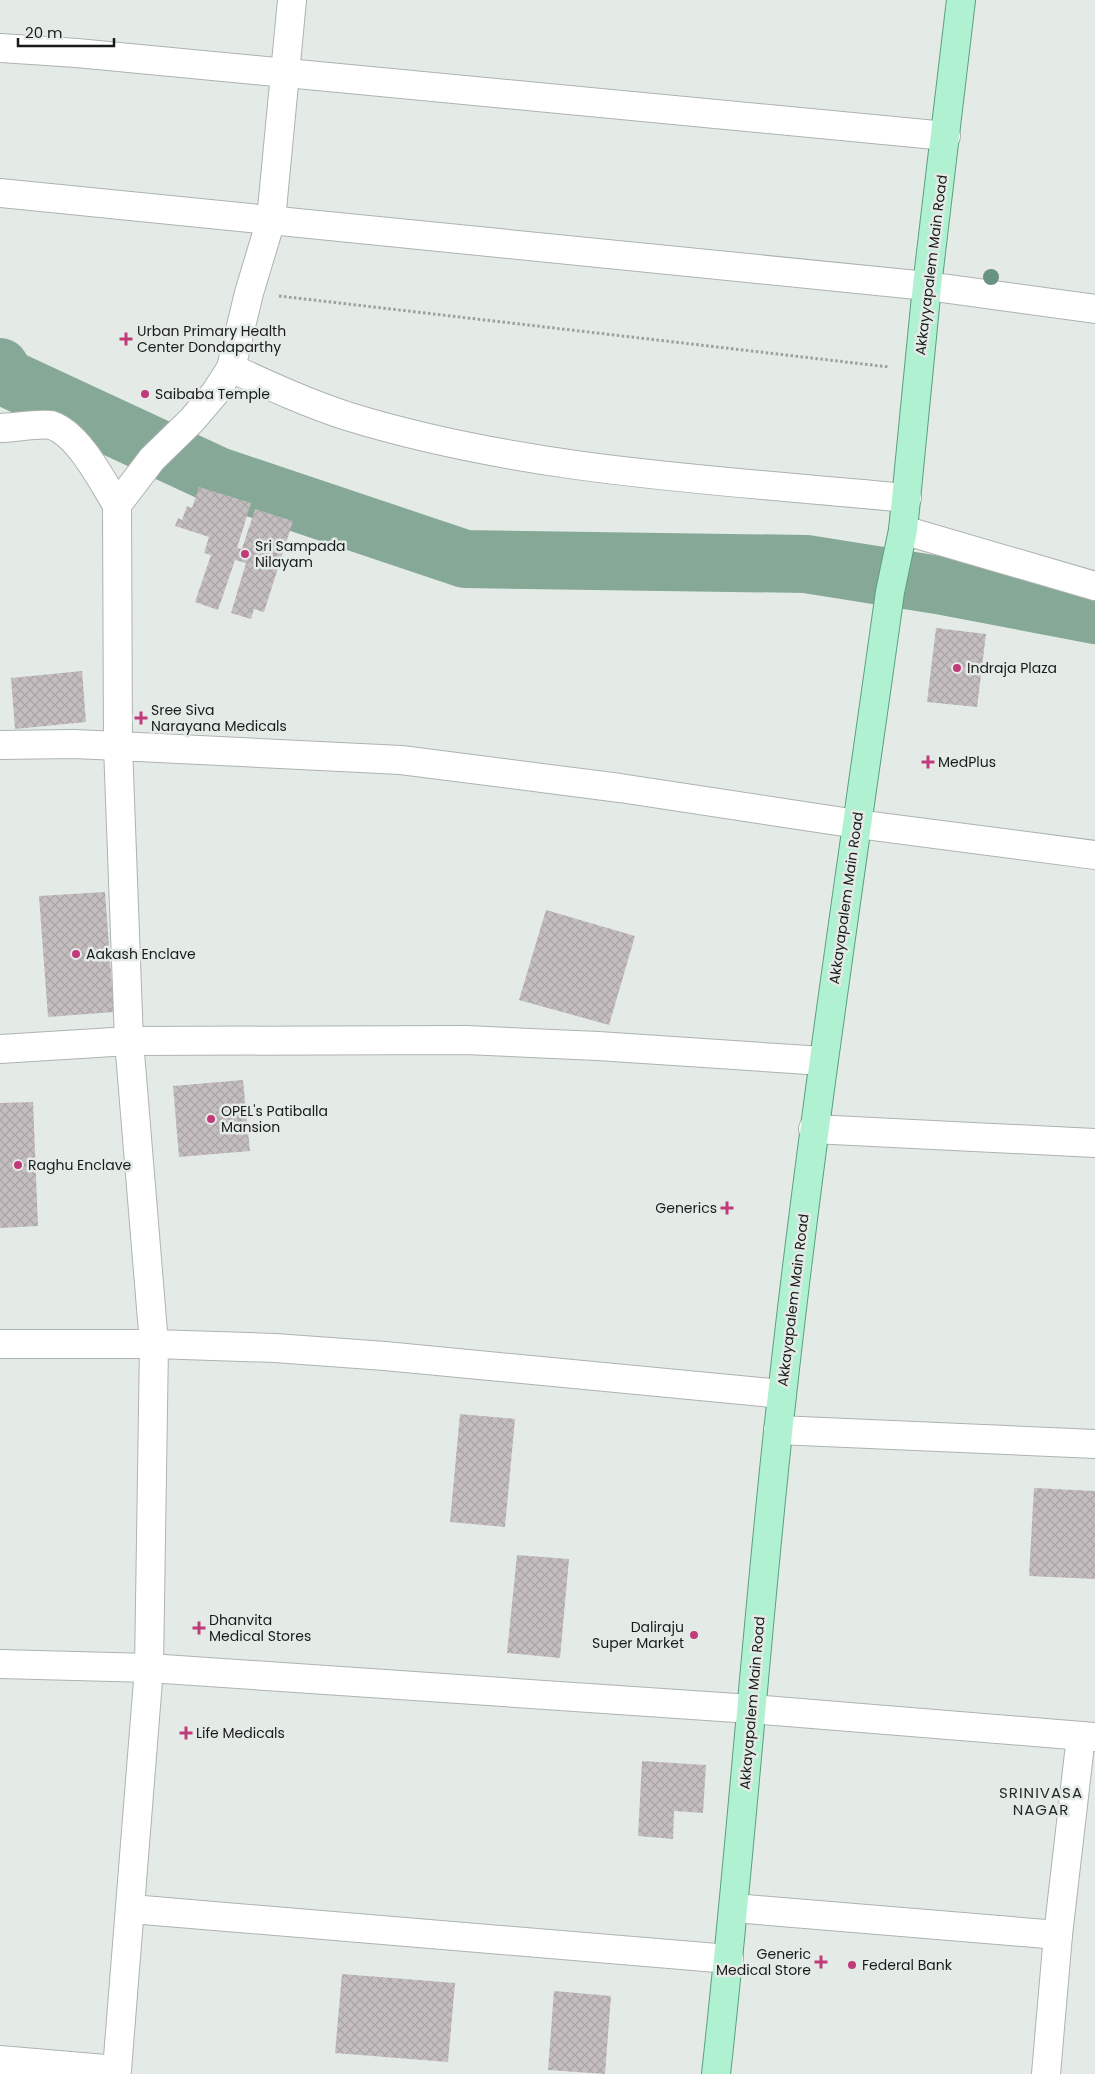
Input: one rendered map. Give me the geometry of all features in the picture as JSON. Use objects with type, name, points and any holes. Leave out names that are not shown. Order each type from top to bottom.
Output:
[{"type":"main road","name":"Akkayyapalem Main Road","points":[[901,539],[927,286],[961,0]]},
{"type":"main road","name":"Akkayapalem Main Road","points":[[716,2074],[734,1908],[750,1709],[782,1394],[823,1060],[890,592],[901,539]]},
{"type":"street","points":[[117,505],[152,459],[192,420],[215,393],[231,368],[249,293],[271,220],[292,0]]},
{"type":"street","points":[[0,48],[77,53],[946,136]]},
{"type":"street","points":[[0,193],[927,286],[1095,308]]},
{"type":"street","points":[[231,368],[287,393],[349,416],[418,436],[522,457],[602,469],[906,498]]},
{"type":"street","points":[[0,428],[49,425],[66,433],[80,448],[117,505],[118,746],[129,1041],[154,1344],[149,1668],[116,2072],[0,2060]]},
{"type":"street","points":[[901,539],[1095,586]]},
{"type":"street","points":[[0,745],[74,744],[401,760],[620,788],[857,824],[1095,855]]},
{"type":"street","points":[[0,1050],[129,1041],[466,1040],[823,1060]]},
{"type":"street","points":[[814,1129],[1095,1143]]},
{"type":"street","points":[[0,1344],[154,1344],[275,1348],[385,1356],[782,1394]]},
{"type":"street","points":[[778,1430],[1095,1444]]},
{"type":"street","points":[[0,1664],[149,1668],[750,1709],[1088,1737],[1058,1935],[1046,2074]]},
{"type":"street","points":[[734,1908],[1058,1935]]},
{"type":"street","points":[[130,1909],[729,1958]]},
{"type":"path","points":[[249,293],[919,370]]},
{"type":"building","name":"Sri Sampada Nilayam","points":[[199,487],[251,503],[237,548],[242,549],[255,509],[293,521],[264,612],[254,609],[251,619],[231,613],[246,563],[235,560],[218,610],[195,602],[211,555],[204,553],[209,537],[175,526],[178,518],[182,520],[187,506],[192,508]]},
{"type":"building","name":"Indraja Plaza","points":[[936,628],[986,634],[977,707],[927,702]]},
{"type":"building","points":[[82,671],[86,722],[15,729],[11,678]]},
{"type":"building","name":"Aakash Enclave","points":[[105,892],[114,1012],[48,1017],[39,896]]},
{"type":"building","points":[[546,910],[635,936],[609,1025],[519,1000]]},
{"type":"building","name":"OPEL's Patiballa Mansion","points":[[243,1080],[250,1151],[179,1157],[173,1086]]},
{"type":"building","name":"Raghu Enclave","points":[[33,1102],[38,1226],[0,1228],[0,1103]]},
{"type":"building","points":[[460,1414],[515,1419],[505,1527],[450,1522]]},
{"type":"building","points":[[1034,1488],[1095,1491],[1095,1579],[1029,1576]]},
{"type":"building","points":[[517,1555],[569,1559],[560,1658],[507,1653]]},
{"type":"building","points":[[642,1761],[706,1765],[703,1813],[674,1811],[673,1839],[638,1836]]},
{"type":"building","points":[[342,1974],[455,1983],[448,2062],[335,2053]]},
{"type":"building","points":[[554,1991],[611,1996],[605,2074],[548,2070]]},
{"type":"waterway","points":[[0,367],[7,378],[218,476],[465,559],[806,564],[938,585],[1095,615]]},
{"type":"place","name":"Urban Primary Health Center Dondaparthy","points":[[126,339]]},
{"type":"place","name":"Saibaba Temple","points":[[145,394]]},
{"type":"place","name":"Sri Sampada Nilayam","points":[[245,554]]},
{"type":"place","name":"Indraja Plaza","points":[[957,668]]},
{"type":"place","name":"Sree Siva Narayana Medicals","points":[[141,718]]},
{"type":"place","name":"MedPlus","points":[[928,762]]},
{"type":"place","name":"Aakash Enclave","points":[[76,954]]},
{"type":"place","name":"OPEL's Patiballa Mansion","points":[[211,1119]]},
{"type":"place","name":"Raghu Enclave","points":[[18,1165]]},
{"type":"place","name":"Generics","points":[[727,1208]]},
{"type":"place","name":"Dhanvita Medical Stores","points":[[199,1628]]},
{"type":"place","name":"Daliraju Super Market","points":[[694,1635]]},
{"type":"place","name":"Life Medicals","points":[[186,1733]]},
{"type":"place","name":"Generic Medical Store","points":[[821,1962]]},
{"type":"place","name":"Federal Bank","points":[[852,1965]]},
{"type":"district","name":"SRINIVASA NAGAR","points":[[1041,1800]]}]
